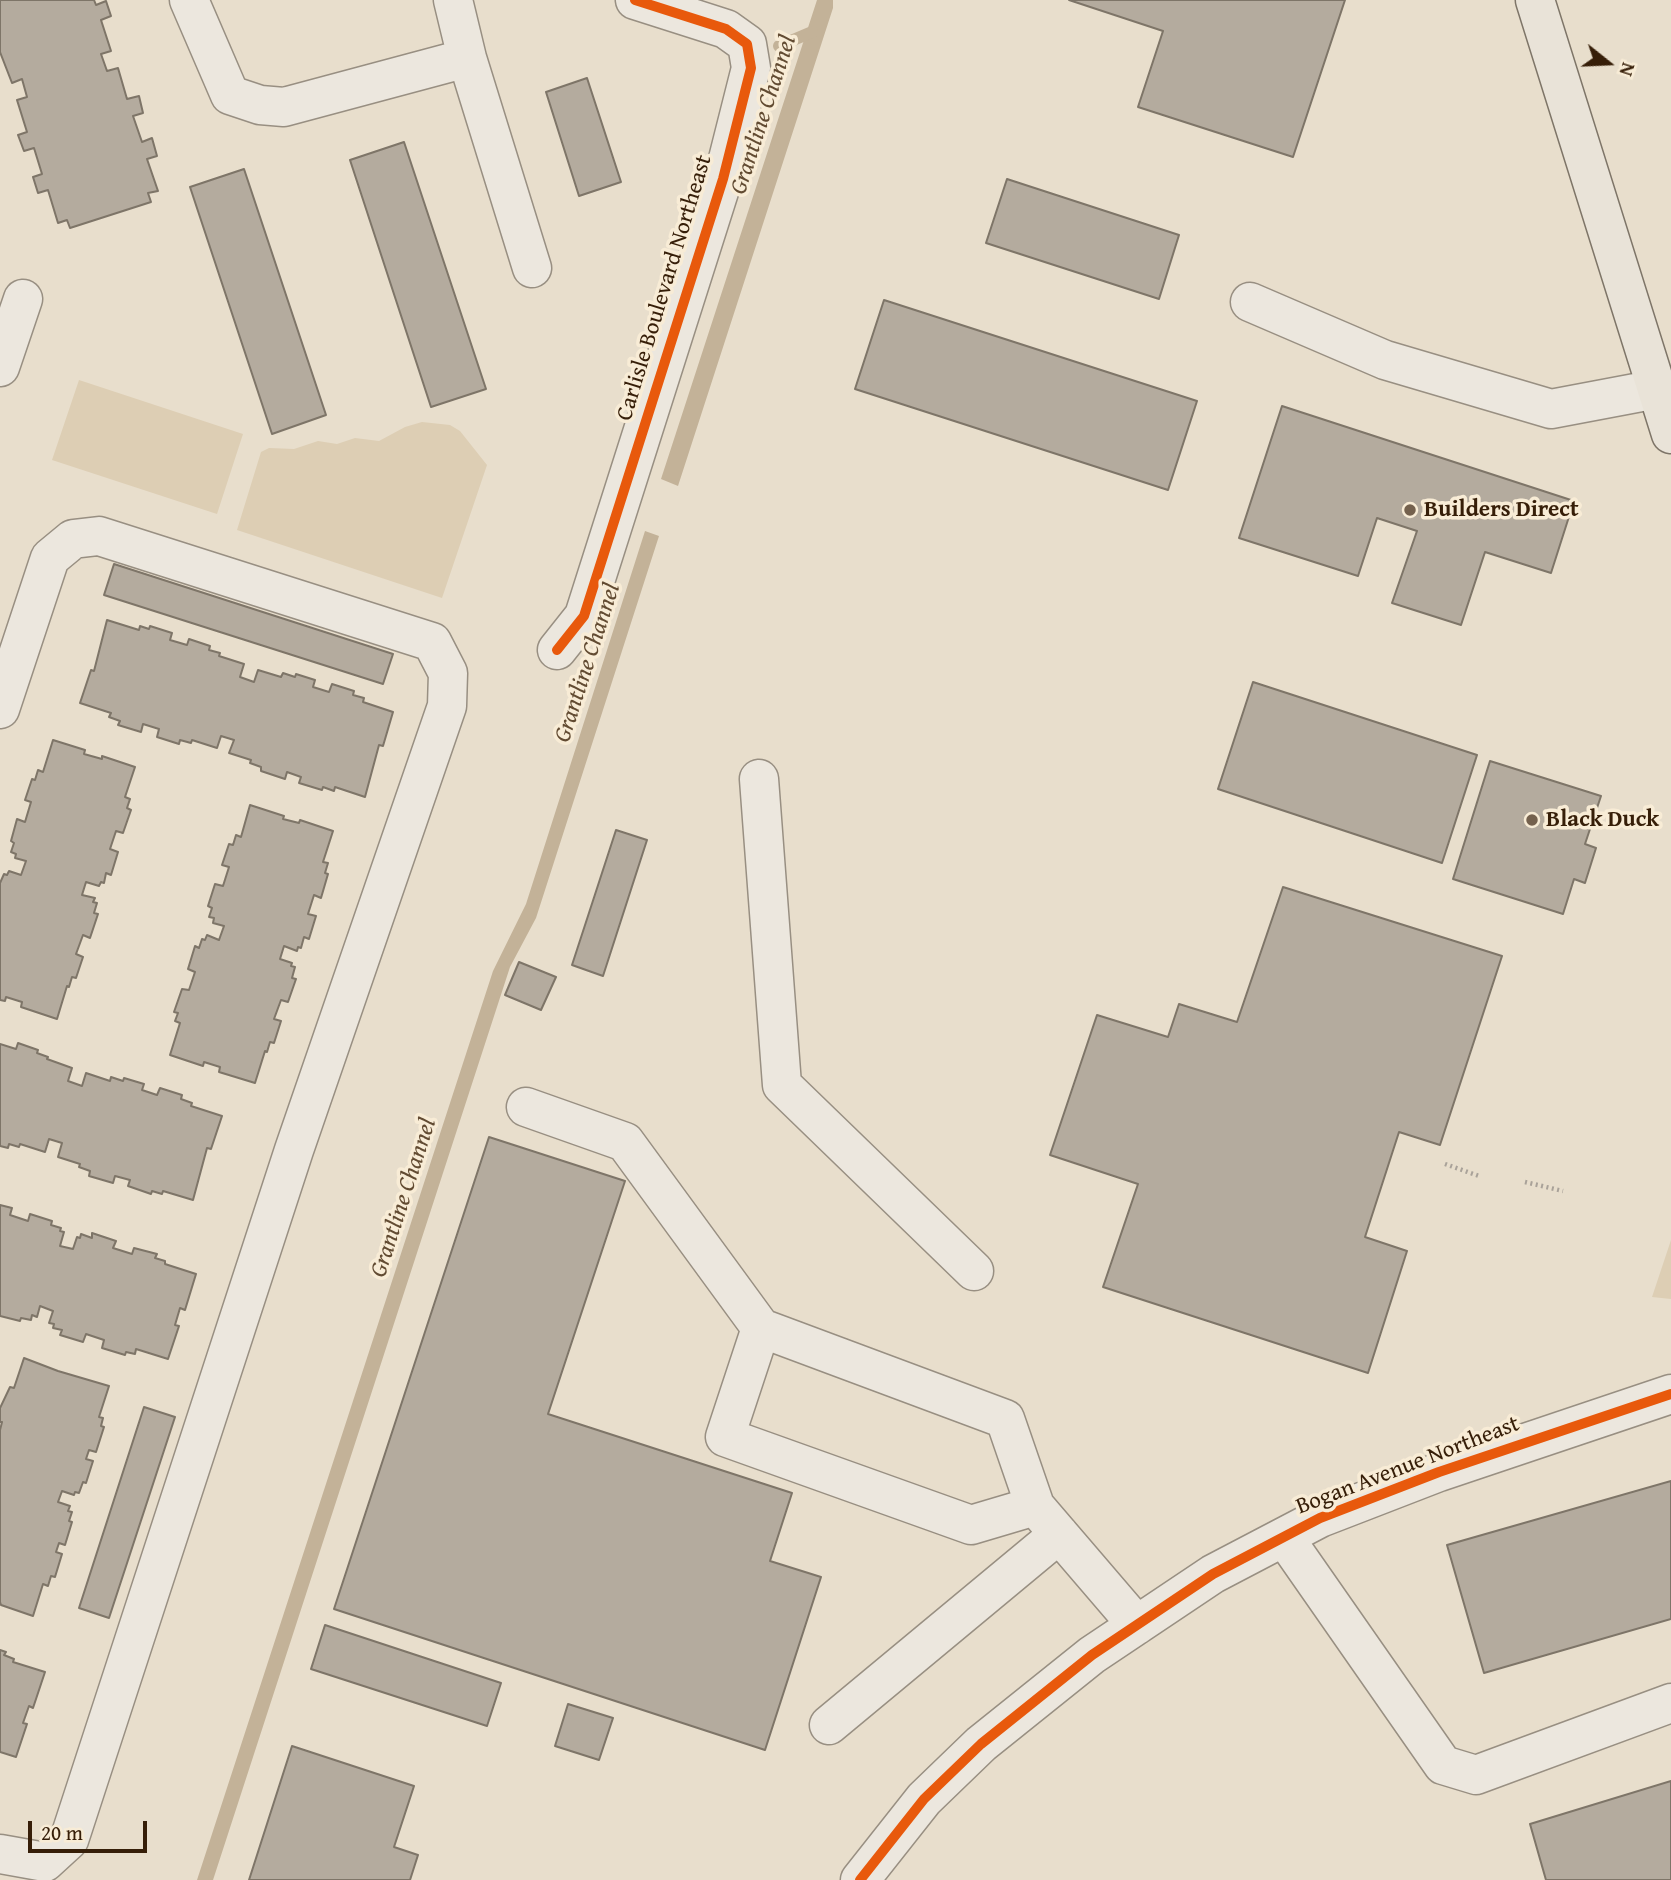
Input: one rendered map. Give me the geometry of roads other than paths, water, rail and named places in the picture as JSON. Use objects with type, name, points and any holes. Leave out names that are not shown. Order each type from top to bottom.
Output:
[{"type":"main road","points":[[1535,0],[1671,434]]},
{"type":"street","points":[[188,0],[230,95],[260,105],[284,107],[467,58]]},
{"type":"street","points":[[453,0],[467,58],[532,268]]},
{"type":"street","name":"Carlisle Boulevard Northeast","points":[[557,650],[584,616],[723,179],[751,68],[747,44],[726,29],[635,0]]},
{"type":"street","points":[[0,367],[23,299]]},
{"type":"street","points":[[1250,302],[1385,360],[1551,409],[1657,389]]},
{"type":"street","points":[[0,709],[50,558],[73,539],[99,536],[432,642],[448,673],[447,706],[294,1150],[69,1840],[45,1862],[0,1854]]},
{"type":"street","points":[[759,779],[782,1085],[974,1271]]},
{"type":"street","points":[[526,1107],[625,1142],[761,1328],[1005,1419],[1047,1520],[1137,1625]]},
{"type":"street","points":[[761,1328],[726,1437],[971,1525],[1047,1520]]},
{"type":"street","name":"Bogan Avenue Northeast","points":[[860,1880],[924,1799],[981,1744],[1092,1655],[1213,1574],[1320,1518],[1439,1472],[1671,1394]]},
{"type":"street","points":[[829,1725],[1047,1520]]},
{"type":"street","points":[[1284,1537],[1443,1765],[1476,1775],[1671,1703]]},
{"type":"waterway","name":"Grantline Channel","points":[[779,46],[812,32]]},
{"type":"place","name":"Builders Direct","points":[[1410,510]]},
{"type":"place","name":"Black Duck","points":[[1532,820]]}]
